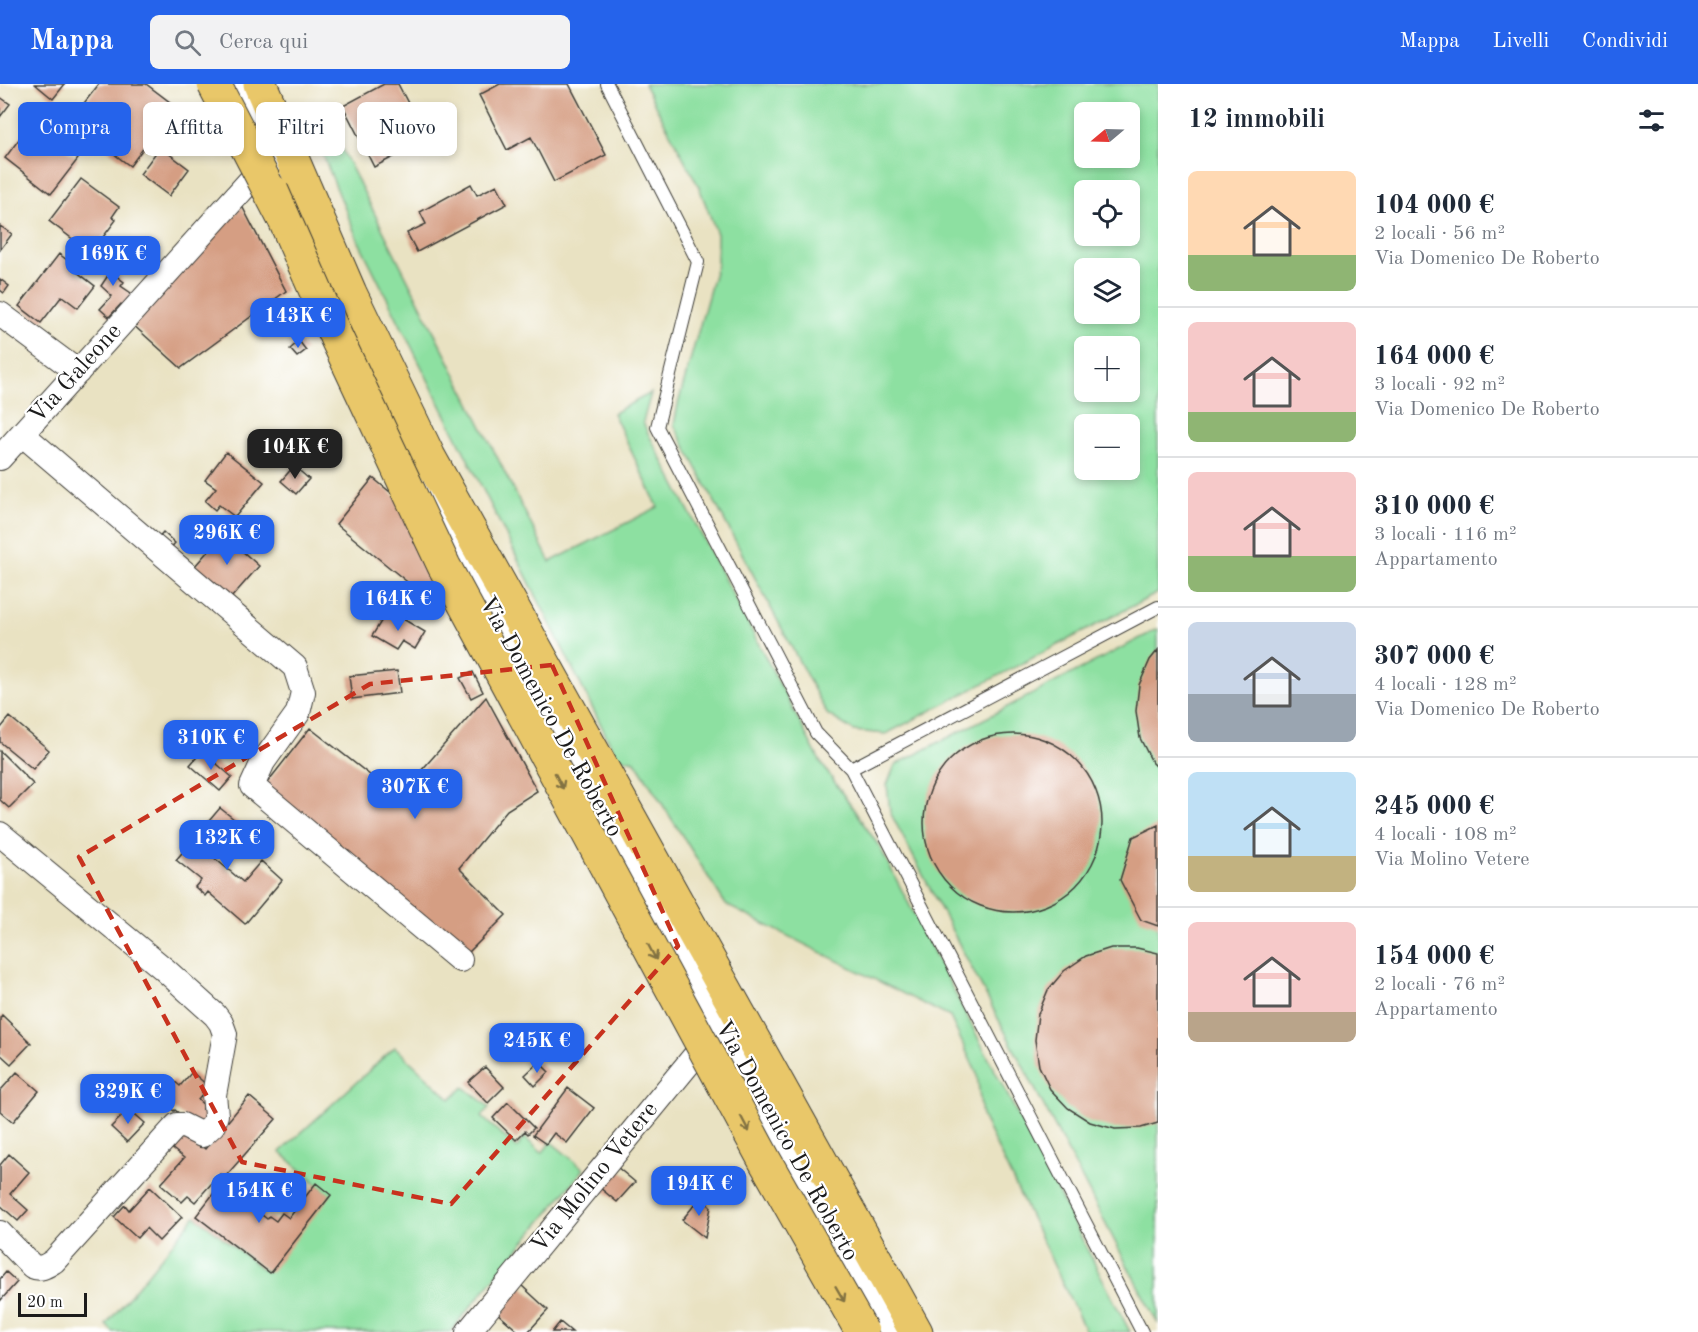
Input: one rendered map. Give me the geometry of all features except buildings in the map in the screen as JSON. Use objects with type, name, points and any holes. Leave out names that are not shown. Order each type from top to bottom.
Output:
[{"type":"highway","points":[[214,84],[283,217]]},
{"type":"highway","points":[[226,84],[336,337],[444,566],[765,1161],[862,1332]]},
{"type":"highway","points":[[260,84],[350,293],[429,457],[916,1332]]},
{"type":"street","name":"Via Domenico De Roberto","points":[[241,84],[256,118]]},
{"type":"street","name":"Via Domenico De Roberto","points":[[273,156],[318,258],[462,556],[533,690],[893,1332]]},
{"type":"street","name":"Via Galeone","points":[[0,458],[273,156]]},
{"type":"street","points":[[0,314],[78,372]]},
{"type":"street","points":[[22,434],[295,668],[303,692],[298,713],[263,762],[252,786],[460,960]]},
{"type":"street","points":[[0,834],[164,969],[215,1016],[225,1035],[214,1095],[216,1115],[213,1125],[207,1132],[202,1135],[182,1125],[177,1125],[54,1261],[45,1267],[38,1269],[32,1266],[0,1233]]},
{"type":"street","name":"Via Molino Vetere","points":[[468,1332],[721,1024]]},
{"type":"lane","points":[[607,84],[698,262],[657,427],[816,733],[851,770],[1142,1332]]},
{"type":"lane","points":[[851,770],[1158,607]]},
{"type":"highlighted area","points":[[552,665],[678,946],[451,1204],[242,1162],[79,857],[370,684]]},
{"type":"green space","points":[[644,84],[1158,84],[1158,593],[886,734],[854,731],[827,714],[674,425],[717,264],[717,234],[699,187]]},
{"type":"green space","points":[[345,155],[550,562],[658,507],[613,413],[651,393],[643,422],[648,433],[820,761],[879,846],[1130,1332],[1086,1332],[982,1116],[977,1074],[950,1017],[726,905],[635,761],[617,757],[357,238],[323,156]]},
{"type":"green space","points":[[1158,629],[1158,1324],[890,812],[887,785],[895,765]]},
{"type":"green space","points":[[395,1047],[450,1099],[464,1087],[489,1107],[482,1117],[517,1148],[524,1137],[542,1153],[551,1142],[584,1169],[450,1332],[113,1332],[106,1325],[195,1216],[266,1272],[330,1195],[280,1152]]}]
